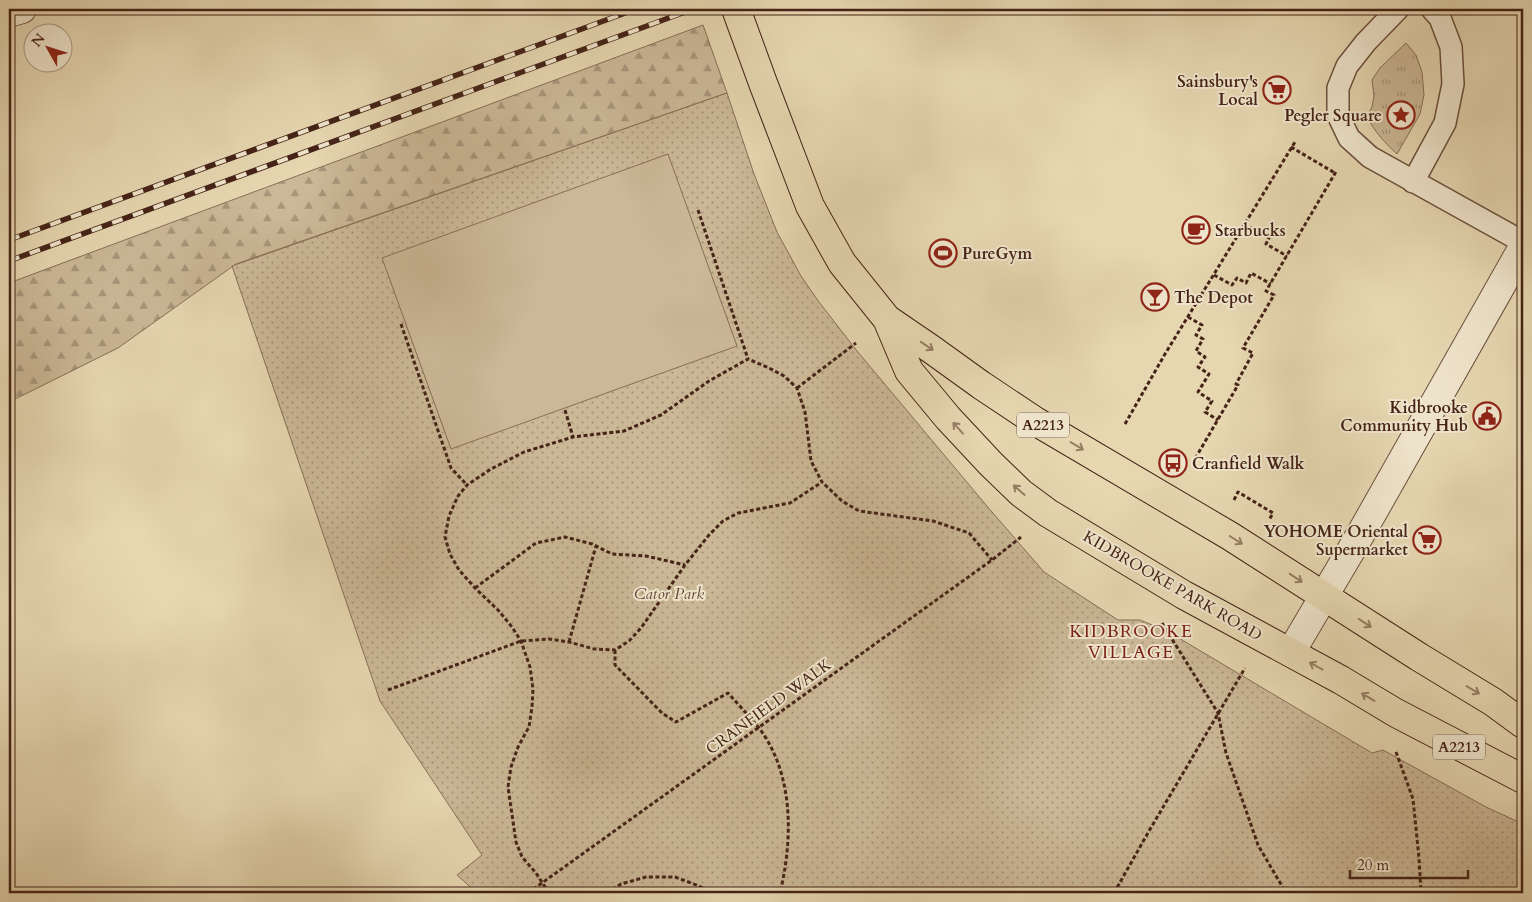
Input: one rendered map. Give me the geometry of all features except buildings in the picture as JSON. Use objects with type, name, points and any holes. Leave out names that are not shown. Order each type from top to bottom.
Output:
[{"type":"highway","name":"KIDBROOKE PARK ROAD","points":[[736,9],[810,206],[842,263],[887,319],[909,371],[948,418],[991,464],[1021,493],[1048,513],[1184,595],[1291,652],[1396,713],[1523,779]]},
{"type":"highway","name":"KIDBROOKE PARK ROAD","points":[[887,319],[932,349],[981,386],[1035,421],[1230,536],[1492,702],[1523,724]]},
{"type":"street","points":[[9,13],[22,9]]},
{"type":"street","points":[[1291,652],[1523,247]]},
{"type":"lane","points":[[1398,9],[1366,42],[1347,66],[1338,88],[1338,115],[1349,138],[1370,157],[1523,242]]},
{"type":"lane","points":[[1413,182],[1445,122],[1454,84],[1451,47],[1440,18],[1432,9]]},
{"type":"path","points":[[1125,424],[1294,142]]},
{"type":"path","points":[[1291,147],[1335,174]]},
{"type":"path","points":[[1192,464],[1238,386],[1236,384],[1253,354],[1243,348],[1274,295],[1266,291],[1339,167]]},
{"type":"path","points":[[698,210],[748,359],[784,376],[797,388],[805,412],[811,461],[822,482],[842,501],[859,510],[933,521],[969,533],[992,560]]},
{"type":"path","points":[[1244,224],[1269,238],[1266,244],[1287,256]]},
{"type":"path","points":[[1214,274],[1232,286],[1237,278],[1246,283],[1252,273],[1270,284]]},
{"type":"path","points":[[1188,317],[1202,325],[1196,335],[1203,339],[1196,351],[1205,357],[1198,367],[1209,374],[1198,392],[1212,401],[1205,412],[1218,420]]},
{"type":"path","points":[[401,324],[450,468],[467,485]]},
{"type":"path","points":[[797,388],[856,343]]},
{"type":"path","points":[[549,893],[536,873],[522,857],[516,842],[508,787],[511,767],[528,727],[532,707],[533,689],[530,667],[521,641],[512,627],[459,570],[450,554],[445,537],[449,516],[458,496],[467,485],[490,469],[524,452],[573,437],[624,431],[661,415],[709,381],[748,359]]},
{"type":"path","points":[[565,410],[573,437]]},
{"type":"path","points":[[388,690],[521,641],[549,638],[594,649],[615,650],[629,641],[641,628],[685,565],[723,520],[738,513],[790,503],[822,482]]},
{"type":"path","points":[[1238,492],[1272,513]]},
{"type":"path","points":[[475,588],[536,543],[565,537],[596,546],[612,554],[646,556],[685,565]]},
{"type":"path","name":"CRANFIELD WALK","points":[[528,893],[992,560],[1020,537]]},
{"type":"path","points":[[569,642],[596,546]]},
{"type":"path","points":[[1162,623],[1218,713],[1226,753],[1258,845],[1286,893]]},
{"type":"path","points":[[615,650],[615,665],[662,713],[676,722],[728,693],[759,728],[773,752],[784,782],[789,828],[780,893]]},
{"type":"path","points":[[1114,893],[1245,668]]},
{"type":"path","points":[[1395,750],[1413,799],[1421,893]]},
{"type":"path","points":[[608,893],[621,884],[646,878],[675,878],[699,886],[712,893]]},
{"type":"green space","points":[[703,25],[727,93],[236,264],[118,348],[9,402],[9,283]]},
{"type":"green space","points":[[1406,43],[1416,55],[1422,72],[1424,95],[1420,114],[1397,154],[1380,137],[1367,117],[1372,107],[1374,96],[1372,80],[1380,68]]},
{"type":"green space","name":"Cator Park","points":[[727,93],[754,174],[777,232],[801,276],[857,351],[1044,572],[1118,620],[1140,620],[1167,631],[1372,753],[1383,750],[1486,807],[1523,824],[1523,893],[477,893],[457,875],[482,855],[380,701],[232,266]]},
{"type":"green space","points":[[668,154],[737,346],[451,449],[382,258]]},
{"type":"railway","points":[[9,240],[636,9]]},
{"type":"railway","points":[[9,261],[693,9]]},
{"type":"place","name":"Sainsbury's Local","points":[[1277,90]]},
{"type":"place","name":"Pegler Square","points":[[1401,115]]},
{"type":"place","name":"Starbucks","points":[[1196,230]]},
{"type":"place","name":"PureGym","points":[[943,253]]},
{"type":"place","name":"The Depot","points":[[1155,297]]},
{"type":"place","name":"Kidbrooke Community Hub","points":[[1487,416]]},
{"type":"place","name":"Cranfield Walk","points":[[1173,463]]},
{"type":"place","name":"YOHOME Oriental Supermarket","points":[[1427,540]]},
{"type":"district","name":"KIDBROOKE VILLAGE","points":[[1131,641]]}]
